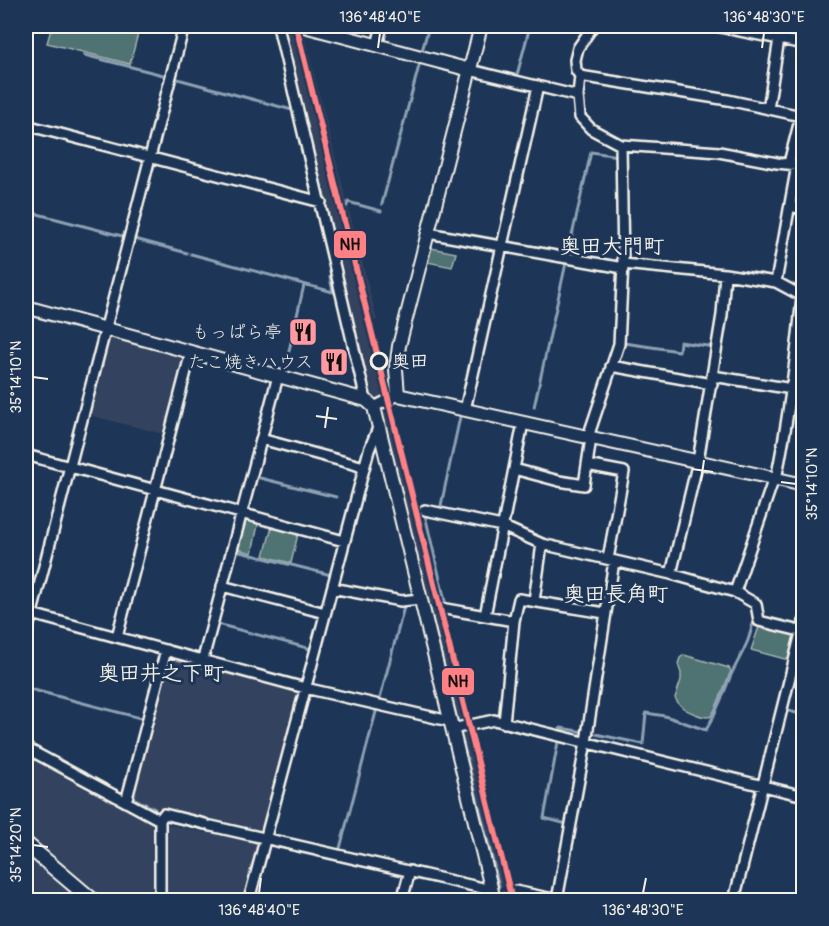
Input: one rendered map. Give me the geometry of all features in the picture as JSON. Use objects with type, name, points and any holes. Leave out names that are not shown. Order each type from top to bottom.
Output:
[{"type":"main road","points":[[26,844],[92,900]]},
{"type":"street","points":[[26,636],[28,614],[70,467],[184,26]]},
{"type":"street","points":[[278,26],[493,895]]},
{"type":"street","points":[[304,26],[337,30],[377,45],[578,96]]},
{"type":"street","points":[[377,45],[382,26]]},
{"type":"street","points":[[398,395],[396,369],[399,346],[481,26]]},
{"type":"street","points":[[593,26],[578,48],[574,60],[580,76],[578,96],[580,117],[584,124],[621,145],[719,152],[797,165],[776,282]]},
{"type":"street","points":[[715,26],[804,44]]},
{"type":"street","points":[[768,109],[781,26]]},
{"type":"street","points":[[580,76],[728,100],[802,117],[789,164]]},
{"type":"street","points":[[465,410],[538,86]]},
{"type":"street","points":[[26,125],[321,202]]},
{"type":"street","points":[[514,469],[584,485],[590,438],[619,344],[623,266],[621,145]]},
{"type":"street","points":[[790,206],[804,209]]},
{"type":"street","points":[[428,233],[623,266],[725,274],[776,282],[803,297],[793,388],[775,479],[735,592]]},
{"type":"street","points":[[671,574],[698,461],[722,315],[725,274]]},
{"type":"street","points":[[26,307],[278,376],[370,404],[398,395],[804,485]]},
{"type":"street","points":[[117,637],[190,352]]},
{"type":"street","points":[[611,366],[804,390]]},
{"type":"street","points":[[203,659],[278,376]]},
{"type":"street","points":[[485,616],[523,423]]},
{"type":"street","points":[[249,900],[364,467],[378,428]]},
{"type":"street","points":[[261,439],[364,467]]},
{"type":"street","points":[[26,454],[345,540]]},
{"type":"street","points":[[515,891],[558,900],[586,742],[624,472],[587,465]]},
{"type":"street","points":[[425,510],[502,526],[542,544],[671,574],[735,592],[756,604],[759,610],[759,621],[802,632]]},
{"type":"street","points":[[534,602],[542,544]]},
{"type":"street","points":[[222,586],[325,613]]},
{"type":"street","points":[[332,588],[401,602],[420,599]]},
{"type":"street","points":[[504,723],[514,621],[519,599],[605,613]]},
{"type":"street","points":[[446,609],[514,621]]},
{"type":"street","points":[[28,614],[450,725],[494,720],[804,796]]},
{"type":"street","points":[[734,900],[804,621]]},
{"type":"street","points":[[126,802],[166,650]]},
{"type":"street","points":[[26,748],[160,820]]},
{"type":"street","points":[[160,900],[160,820],[164,814],[410,871],[493,895]]},
{"type":"street","points":[[402,900],[410,871]]},
{"type":"shaded area","points":[[289,31],[304,34],[377,320],[374,321],[392,391],[377,398],[371,394],[294,76],[295,66],[287,34]]},
{"type":"shaded area","points":[[108,338],[187,359],[167,435],[88,415]]},
{"type":"shaded area","points":[[394,406],[443,606],[428,604],[382,414]]},
{"type":"shaded area","points":[[431,609],[444,611],[472,720],[459,723]]},
{"type":"shaded area","points":[[169,655],[300,690],[262,836],[170,814],[132,797]]},
{"type":"shaded area","points":[[474,727],[514,888],[500,886],[461,730]]},
{"type":"shaded area","points":[[26,752],[156,823],[154,900],[104,900],[26,835]]},
{"type":"shaded area","points":[[165,824],[261,844],[246,900],[163,900]]},
{"type":"shaded area","points":[[26,856],[71,893],[70,900],[26,900]]},
{"type":"green space","points":[[52,26],[140,26],[130,64],[47,43]]},
{"type":"green space","points":[[431,248],[456,253],[452,267],[427,262]]},
{"type":"green space","points":[[247,517],[259,520],[252,553],[238,549]]},
{"type":"green space","points":[[273,523],[299,530],[291,563],[264,556]]},
{"type":"green space","points":[[760,624],[796,632],[789,660],[751,650]]},
{"type":"green space","points":[[684,655],[729,668],[731,671],[711,716],[702,716],[687,711],[675,698],[681,680],[678,664]]},
{"type":"waterway","points":[[422,51],[429,26]]},
{"type":"waterway","points":[[517,75],[530,26]]},
{"type":"waterway","points":[[84,55],[167,76]]},
{"type":"waterway","points":[[382,204],[419,66]]},
{"type":"waterway","points":[[174,78],[292,110]]},
{"type":"waterway","points":[[510,242],[568,253],[591,152],[618,156]]},
{"type":"waterway","points":[[157,155],[165,157]]},
{"type":"waterway","points":[[135,236],[155,161]]},
{"type":"waterway","points":[[347,206],[348,202],[381,211]]},
{"type":"waterway","points":[[26,211],[122,236]]},
{"type":"waterway","points":[[135,239],[187,253]]},
{"type":"waterway","points":[[191,254],[333,292],[330,277]]},
{"type":"waterway","points":[[534,407],[566,263]]},
{"type":"waterway","points":[[285,368],[304,285]]},
{"type":"waterway","points":[[26,314],[51,321]]},
{"type":"waterway","points":[[64,325],[97,333]]},
{"type":"waterway","points":[[107,336],[143,346]]},
{"type":"waterway","points":[[624,343],[679,351],[680,342],[714,347]]},
{"type":"waterway","points":[[152,348],[186,357]]},
{"type":"waterway","points":[[191,359],[273,381]]},
{"type":"waterway","points":[[275,403],[280,386]]},
{"type":"waterway","points":[[438,509],[440,510],[460,417]]},
{"type":"waterway","points":[[256,477],[336,497]]},
{"type":"waterway","points":[[425,515],[446,605],[448,605]]},
{"type":"waterway","points":[[236,551],[331,575]]},
{"type":"waterway","points":[[727,594],[742,601]]},
{"type":"waterway","points":[[379,702],[405,603]]},
{"type":"waterway","points":[[430,609],[458,723]]},
{"type":"waterway","points":[[591,733],[643,744],[646,713],[665,716],[706,730],[751,632],[754,615]]},
{"type":"waterway","points":[[217,624],[311,649]]},
{"type":"waterway","points":[[26,688],[144,719]]},
{"type":"waterway","points":[[339,852],[377,708]]},
{"type":"waterway","points":[[785,710],[804,715]]},
{"type":"waterway","points":[[560,731],[561,728],[584,732]]},
{"type":"waterway","points":[[460,731],[499,886]]},
{"type":"waterway","points":[[558,742],[544,818],[567,824]]},
{"type":"waterway","points":[[131,797],[155,809]]},
{"type":"waterway","points":[[168,821],[203,829]]},
{"type":"waterway","points":[[210,831],[252,840]]},
{"type":"waterway","points":[[500,893],[515,895]]},
{"type":"waterway","points":[[72,894],[72,900]]},
{"type":"transit line","name":"NH","points":[[296,26],[512,900]]},
{"type":"place","name":"もっぱら亭","points":[[303,332]]},
{"type":"place","name":"奥田","points":[[379,361]]},
{"type":"place","name":"たこ焼きハウス","points":[[334,362]]},
{"type":"district","name":"奥田大門町","points":[[612,246]]},
{"type":"district","name":"奥田長角町","points":[[616,594]]},
{"type":"district","name":"奥田井之下町","points":[[161,673]]}]
